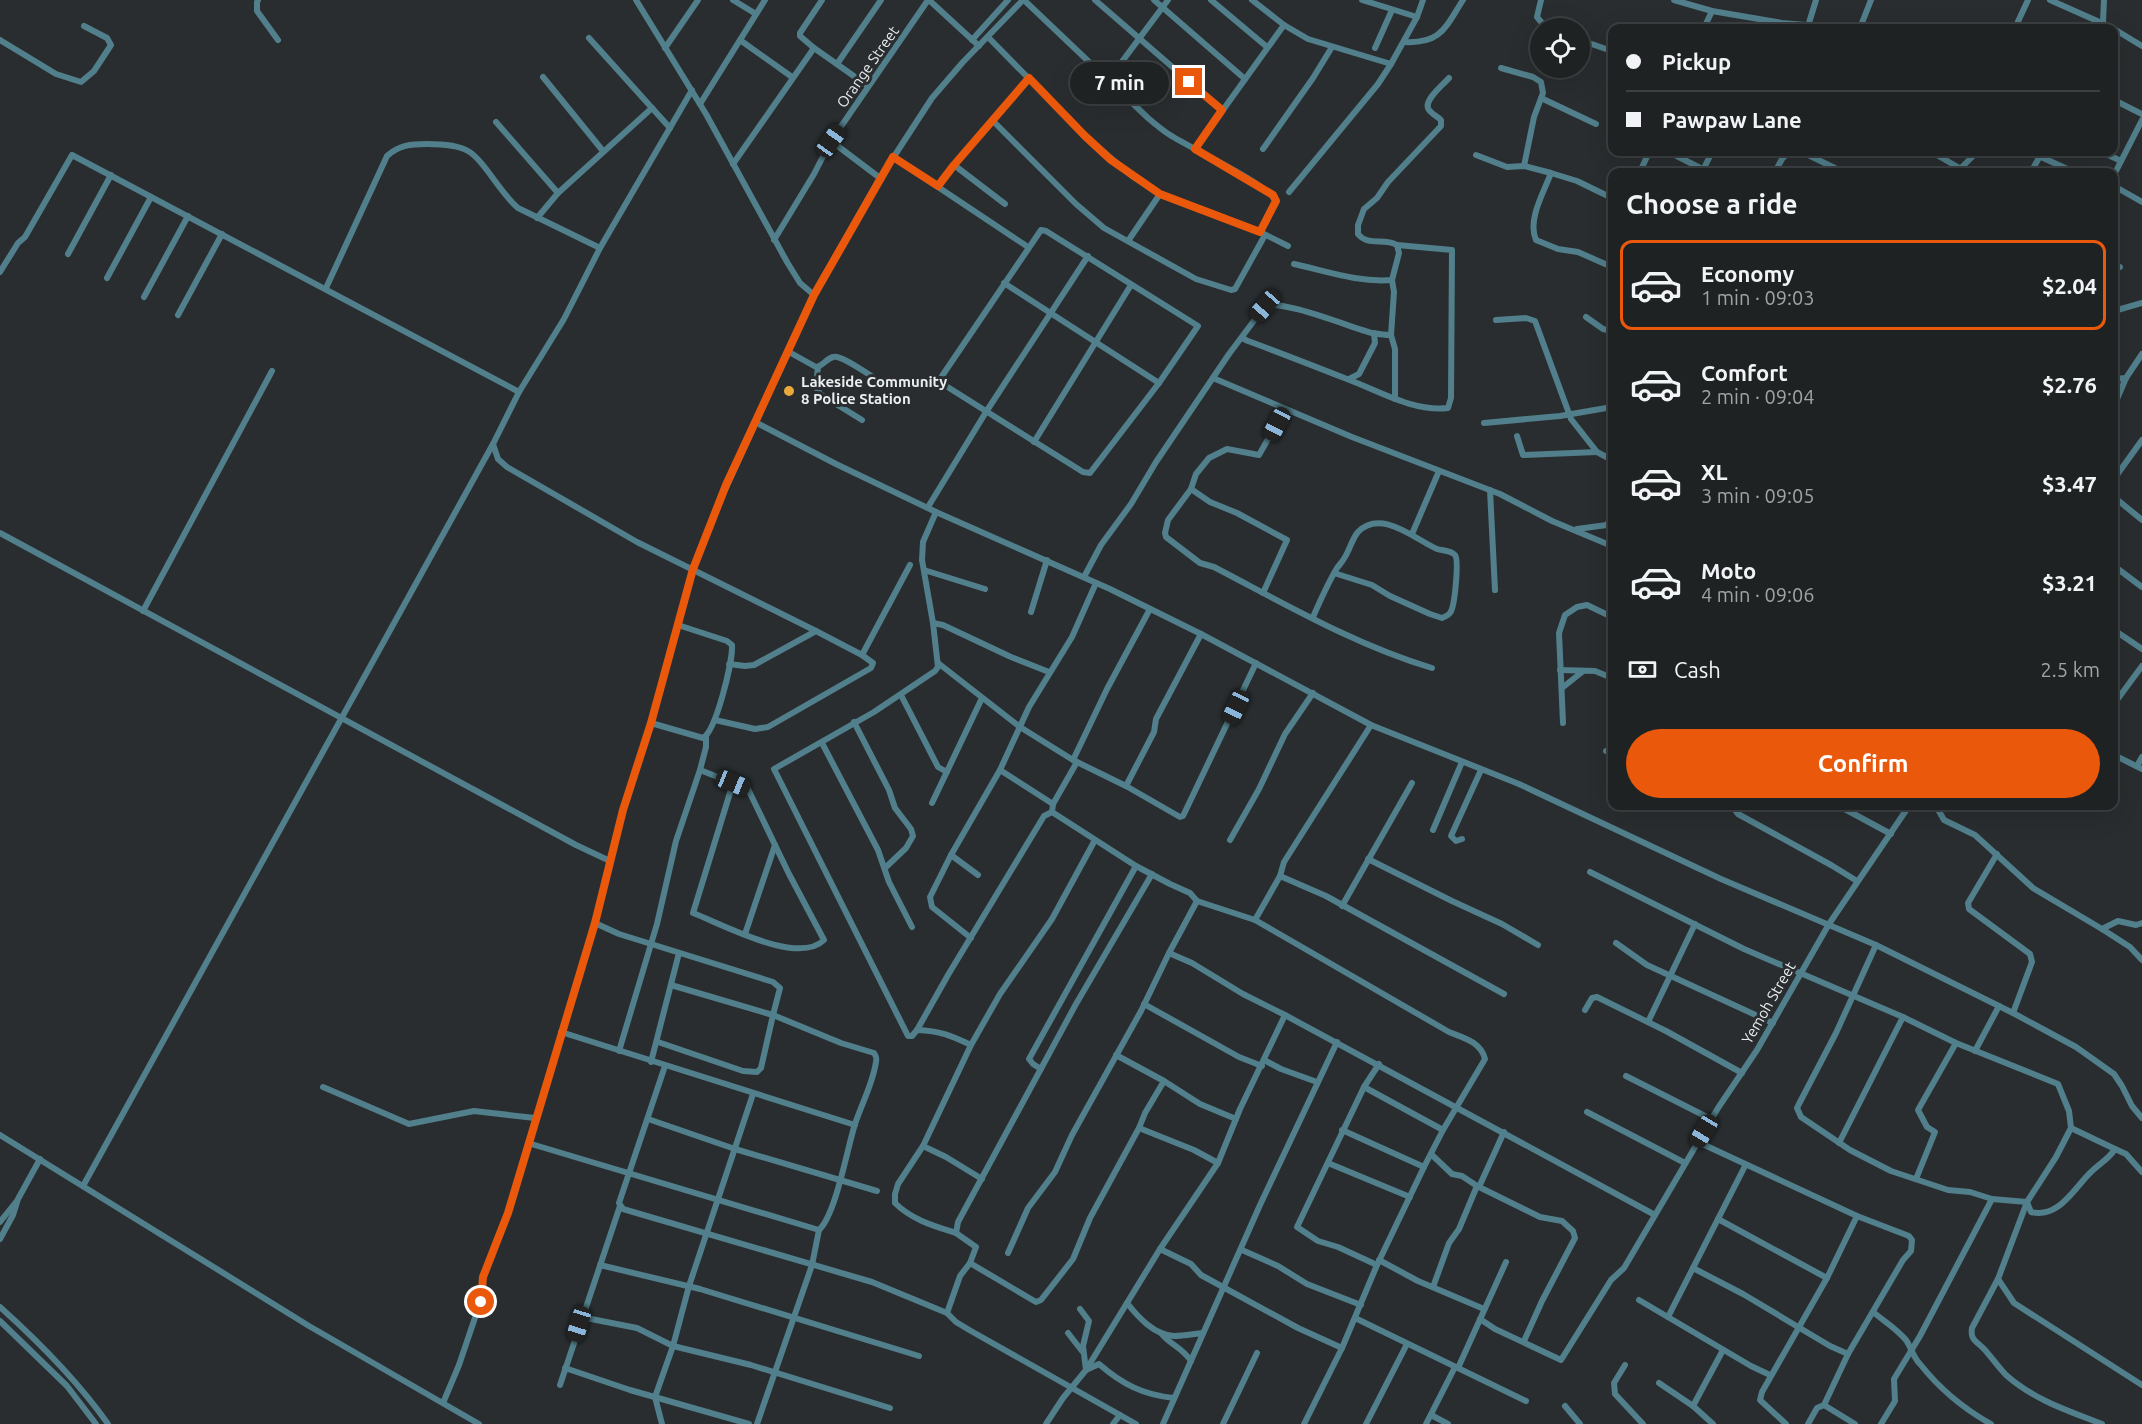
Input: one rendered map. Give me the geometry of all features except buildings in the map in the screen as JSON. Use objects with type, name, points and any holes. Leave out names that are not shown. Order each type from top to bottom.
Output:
[{"type":"street","points":[[258,0],[256,2],[257,11],[278,40]]},
{"type":"street","points":[[636,0],[692,90],[800,284],[814,295]]},
{"type":"street","points":[[665,48],[698,0]]},
{"type":"street","points":[[734,0],[756,14]]},
{"type":"street","points":[[700,104],[765,0]]},
{"type":"street","points":[[822,0],[800,36],[868,86]]},
{"type":"street","points":[[837,64],[880,0]]},
{"type":"street","points":[[928,0],[979,46]]},
{"type":"street","name":"Orange Street","points":[[774,240],[831,141],[928,0]]},
{"type":"street","points":[[972,40],[1008,0]]},
{"type":"street","points":[[443,1403],[481,1302],[483,1277],[508,1213],[595,923],[623,810],[651,723],[693,569],[714,514],[814,295],[880,178],[932,98],[1024,0],[1110,79],[1148,118],[1170,135],[1273,195],[1276,201],[1239,286],[1231,290],[1196,279],[1104,228],[1076,204],[992,120]]},
{"type":"street","points":[[1095,0],[1222,110]]},
{"type":"street","points":[[1154,0],[1245,79]]},
{"type":"street","points":[[1110,79],[1168,0]]},
{"type":"street","points":[[1211,0],[1267,47]]},
{"type":"street","points":[[1252,0],[1284,25],[1308,39],[1391,64]]},
{"type":"street","points":[[1362,0],[1416,17]]},
{"type":"street","points":[[1289,192],[1378,84],[1404,42],[1423,0]]},
{"type":"street","points":[[1404,42],[1423,42],[1437,36],[1463,0]]},
{"type":"street","points":[[1539,18],[1541,0]]},
{"type":"street","points":[[1674,0],[1712,11],[1795,24]]},
{"type":"street","points":[[1809,24],[1816,0]]},
{"type":"street","points":[[1862,24],[1871,0]]},
{"type":"street","points":[[2017,24],[2028,0]]},
{"type":"street","points":[[2049,0],[2106,24]]},
{"type":"street","points":[[2103,22],[2104,0]]},
{"type":"street","points":[[1375,48],[1392,10]]},
{"type":"street","points":[[1706,24],[1712,11]]},
{"type":"street","points":[[1195,149],[1284,25]]},
{"type":"street","points":[[0,40],[56,74],[81,82],[85,81],[94,71],[111,45],[107,38],[84,26]]},
{"type":"street","points":[[2118,32],[2142,46]]},
{"type":"street","points":[[988,37],[1111,160],[1160,194],[1288,246]]},
{"type":"street","points":[[589,38],[670,128]]},
{"type":"street","points":[[740,40],[792,77]]},
{"type":"street","points":[[1590,43],[1608,50]]},
{"type":"street","points":[[1263,149],[1332,47]]},
{"type":"street","points":[[734,164],[814,48]]},
{"type":"street","points":[[1502,68],[1539,80],[1543,93],[1534,117],[1524,166]]},
{"type":"street","points":[[543,77],[603,151]]},
{"type":"street","points":[[938,186],[1029,78]]},
{"type":"street","points":[[1242,338],[1395,399],[1437,409],[1448,408],[1451,398],[1452,250],[1363,240],[1357,230],[1364,209],[1377,198],[1388,182],[1441,126],[1441,120],[1428,110],[1427,105],[1449,78]]},
{"type":"street","points":[[83,1186],[493,444],[519,392],[564,319],[600,248],[692,90]]},
{"type":"street","points":[[1541,98],[1596,124]]},
{"type":"street","points":[[2118,101],[2142,113]]},
{"type":"street","points":[[537,218],[558,193],[652,108]]},
{"type":"street","points":[[2118,168],[2142,120]]},
{"type":"street","points":[[496,122],[558,193]]},
{"type":"street","points":[[831,141],[880,178]]},
{"type":"street","points":[[326,288],[387,156],[394,149],[402,146],[431,144],[468,151],[477,158],[508,199],[518,208],[600,248]]},
{"type":"street","points":[[1476,155],[1507,167],[1524,166],[1577,181],[1608,196]]},
{"type":"street","points":[[0,272],[18,243],[25,237],[70,156],[74,156],[519,392]]},
{"type":"street","points":[[1676,156],[1700,168]]},
{"type":"street","points":[[1810,156],[1836,168]]},
{"type":"street","points":[[1938,156],[1955,168]]},
{"type":"street","points":[[1962,168],[1973,156]]},
{"type":"street","points":[[2033,168],[2040,156],[2066,168]]},
{"type":"street","points":[[2110,156],[2121,161]]},
{"type":"street","points":[[893,157],[1028,247]]},
{"type":"street","points":[[954,165],[1005,204]]},
{"type":"street","points":[[1551,173],[1534,220],[1532,229],[1536,240],[1558,249],[1578,252],[1608,265]]},
{"type":"street","points":[[68,254],[111,176]]},
{"type":"street","points":[[2118,188],[2142,202]]},
{"type":"street","points":[[1128,241],[1160,194]]},
{"type":"street","points":[[107,278],[151,197]]},
{"type":"street","points":[[144,297],[188,216]]},
{"type":"street","points":[[1041,230],[1088,256],[1198,326],[1090,473],[1083,472],[1034,442],[941,381],[942,376],[1041,230]]},
{"type":"street","points":[[177,315],[222,234]]},
{"type":"street","points":[[1395,399],[1395,349],[1391,335],[1394,292],[1392,280],[1399,253],[1397,245]]},
{"type":"street","points":[[928,507],[986,412],[1088,256]]},
{"type":"street","points":[[1294,264],[1353,278],[1392,280]]},
{"type":"street","points":[[1004,283],[1159,382]]},
{"type":"street","points":[[1034,442],[1131,285]]},
{"type":"street","points":[[2118,310],[2142,303]]},
{"type":"street","points":[[1084,577],[1101,545],[1213,378],[1257,315],[1269,304],[1332,319],[1374,333],[1391,335]]},
{"type":"street","points":[[1586,316],[1608,330]]},
{"type":"street","points":[[1496,320],[1526,318],[1535,321],[1577,429],[1597,452],[1608,458]]},
{"type":"street","points":[[1349,379],[1359,374],[1376,343],[1374,333]]},
{"type":"street","points":[[789,352],[818,367]]},
{"type":"street","points":[[2118,397],[2126,378],[2142,354]]},
{"type":"street","points":[[862,420],[820,394],[816,387],[818,367],[831,357],[837,356],[881,382]]},
{"type":"street","points":[[143,611],[272,371]]},
{"type":"street","points":[[1213,378],[1490,490],[1608,544]]},
{"type":"street","points":[[2118,379],[2126,378]]},
{"type":"street","points":[[1484,423],[1560,416],[1608,408]]},
{"type":"street","points":[[1285,409],[1262,453],[1227,449],[1209,458],[1196,474],[1191,489],[1168,520],[1166,537],[1200,563],[1214,567],[1326,626],[1388,653],[1432,668]]},
{"type":"street","points":[[755,422],[936,512],[1084,577],[1201,634],[1371,725],[1519,784],[1721,879],[1876,945],[2013,1013],[2076,1047],[2114,1074],[2132,1106],[2142,1118]]},
{"type":"street","points":[[1517,436],[1523,455],[1597,452]]},
{"type":"street","points":[[2118,473],[2142,440]]},
{"type":"street","points":[[493,444],[498,459],[507,467],[637,542],[816,631],[873,663],[871,668],[768,727],[755,729],[715,720]]},
{"type":"street","points":[[1412,534],[1439,471]]},
{"type":"street","points":[[1191,489],[1210,502],[1237,513],[1287,540],[1263,593]]},
{"type":"street","points":[[1490,490],[1495,590]]},
{"type":"street","points":[[2118,499],[2142,520]]},
{"type":"street","points":[[936,512],[923,542],[922,560],[939,663],[935,671],[874,712],[774,769],[906,1035],[912,1036],[917,1030],[1044,816],[1052,812]]},
{"type":"street","points":[[1573,530],[1608,523]]},
{"type":"street","points":[[1312,617],[1334,573],[1356,535],[1370,525],[1379,524],[1412,534],[1456,557],[1453,606],[1450,614],[1442,618],[1390,596],[1372,585],[1334,573]]},
{"type":"street","points":[[0,533],[576,845],[610,861]]},
{"type":"street","points":[[1030,612],[1047,560]]},
{"type":"street","points":[[862,656],[910,565]]},
{"type":"street","points":[[2118,569],[2142,587]]},
{"type":"street","points":[[924,570],[985,590]]},
{"type":"street","points":[[971,938],[932,907],[930,897],[951,855],[1000,770],[1049,672],[1072,637],[1096,583]]},
{"type":"street","points":[[1563,723],[1559,633],[1565,615],[1577,607],[1587,605],[1608,615]]},
{"type":"street","points":[[1052,812],[1053,804],[1107,689],[1150,609]]},
{"type":"street","points":[[933,623],[943,625],[1049,672]]},
{"type":"street","points":[[619,1051],[657,924],[676,841],[700,770],[706,737],[715,720],[732,645],[727,641],[678,626]]},
{"type":"street","points":[[729,664],[754,665],[816,631]]},
{"type":"street","points":[[2118,633],[2142,649]]},
{"type":"street","points":[[1126,786],[1154,732],[1156,719],[1201,634]]},
{"type":"street","points":[[939,663],[1020,727],[1075,761],[1126,786],[1180,817],[1183,816],[1256,663]]},
{"type":"street","points":[[2118,699],[2142,666]]},
{"type":"street","points":[[1560,670],[1595,671],[1608,676]]},
{"type":"street","points":[[1562,688],[1582,671]]},
{"type":"street","points":[[1230,840],[1259,789],[1285,734],[1313,693]]},
{"type":"street","points":[[901,695],[938,767],[947,772]]},
{"type":"street","points":[[932,803],[982,698]]},
{"type":"street","points":[[854,722],[889,790],[895,808],[907,821],[913,836],[906,848],[885,868]]},
{"type":"street","points":[[651,723],[706,737]]},
{"type":"street","points":[[1255,920],[1280,876],[1284,862],[1371,725]]},
{"type":"street","points":[[822,742],[878,850],[889,882],[912,927]]},
{"type":"street","points":[[2118,757],[2140,767],[2142,757]]},
{"type":"street","points":[[1433,830],[1462,762]]},
{"type":"street","points":[[700,770],[733,783],[748,789],[824,940],[818,945],[803,948],[786,946],[734,932],[693,913],[733,783]]},
{"type":"street","points":[[1000,770],[1053,804]]},
{"type":"street","points":[[1462,839],[1456,841],[1451,836],[1481,770]]},
{"type":"street","points":[[1342,906],[1412,783]]},
{"type":"street","points":[[1735,810],[1738,814],[1857,881]]},
{"type":"street","points":[[1846,810],[1891,834]]},
{"type":"street","name":"Yemoh Street","points":[[1524,1341],[1561,1360],[1611,1280],[1624,1268],[1711,1119],[1773,1023],[1829,924],[1906,810]]},
{"type":"street","points":[[1938,810],[1944,820],[1976,835],[2032,888],[2102,929],[2141,958]]},
{"type":"street","points":[[1052,812],[1137,866],[1190,893],[1197,902],[1255,920],[1449,1032],[1472,1041],[1480,1048],[1485,1059],[1424,1167],[1305,1424]]},
{"type":"street","points":[[947,1313],[960,1276],[970,1263],[976,1246],[956,1233],[913,1217],[896,1203],[895,1194],[898,1184],[923,1146],[971,1045],[1000,994],[1052,919],[1095,840]]},
{"type":"street","points":[[745,934],[775,845]]},
{"type":"street","points":[[1997,854],[1968,903],[1969,909],[2030,954],[2032,962],[2013,1013]]},
{"type":"street","points":[[951,855],[978,875]]},
{"type":"street","points":[[1368,859],[1452,902],[1502,924],[1538,945]]},
{"type":"street","points":[[1041,1069],[1032,1064],[1029,1059],[1137,866]]},
{"type":"street","points":[[1590,872],[1800,974],[1903,1017],[1956,1043],[2058,1084],[2069,1111],[2071,1128],[2028,1202],[1998,1279],[1972,1328],[1971,1335],[1973,1341],[1982,1347],[2006,1375],[2043,1401],[2102,1424]]},
{"type":"street","points":[[956,1233],[958,1222],[1076,1004],[1152,874]]},
{"type":"street","points":[[1280,876],[1316,891],[1504,993]]},
{"type":"street","points":[[1008,1253],[1028,1208],[1055,1172],[1072,1135],[1197,902]]},
{"type":"street","points":[[2102,929],[2118,921],[2136,925],[2142,923]]},
{"type":"street","points":[[595,923],[619,934],[773,982],[780,988],[761,1068],[757,1072],[743,1071],[658,1042]]},
{"type":"street","points":[[1648,1022],[1695,924]]},
{"type":"street","points":[[1616,943],[1647,965],[1773,1023]]},
{"type":"street","points":[[1876,945],[1797,1108],[1801,1117],[1839,1143],[1879,1166],[1948,1190],[1970,1192],[1992,1199],[2028,1202]]},
{"type":"street","points":[[651,1062],[658,1042],[679,953]]},
{"type":"street","points":[[1169,953],[1192,963],[1243,994],[1379,1064],[1655,1215]]},
{"type":"street","points":[[671,985],[773,1015],[841,1043],[874,1053],[876,1056],[870,1085],[855,1125],[840,1181],[819,1230],[812,1265],[758,1424]]},
{"type":"street","points":[[1585,1010],[1592,998],[1597,997],[1742,1073]]},
{"type":"street","points":[[1144,1004],[1239,1057],[1317,1082]]},
{"type":"street","points":[[1976,1051],[1999,1006]]},
{"type":"street","points":[[1046,1424],[1063,1398],[1086,1370],[1160,1249],[1218,1163],[1285,1015]]},
{"type":"street","points":[[1839,1143],[1903,1017]]},
{"type":"street","points":[[917,1030],[933,1030],[971,1045]]},
{"type":"street","points":[[561,1032],[855,1125]]},
{"type":"street","points":[[1163,1424],[1337,1042]]},
{"type":"street","points":[[1916,1179],[1935,1132],[1927,1127],[1918,1110],[1956,1043]]},
{"type":"street","points":[[1116,1055],[1200,1104],[1236,1119]]},
{"type":"street","points":[[1379,1064],[1364,1087],[1342,1130],[1297,1227],[1318,1240],[1484,1309]]},
{"type":"street","points":[[560,1385],[665,1066]]},
{"type":"street","points":[[1626,1076],[1711,1119]]},
{"type":"street","points":[[970,1263],[1036,1302],[1041,1300],[1072,1259],[1090,1218],[1139,1128],[1144,1113],[1164,1081]]},
{"type":"street","points":[[323,1087],[409,1124],[474,1110],[535,1118]]},
{"type":"street","points":[[1364,1087],[1443,1130]]},
{"type":"street","points":[[662,1424],[655,1397],[674,1346],[689,1287],[753,1094]]},
{"type":"street","points":[[1587,1112],[1685,1163]]},
{"type":"street","points":[[648,1119],[735,1149],[877,1191]]},
{"type":"street","points":[[1139,1128],[1194,1150],[1218,1163]]},
{"type":"street","points":[[2071,1128],[2126,1154],[2142,1172]]},
{"type":"street","points":[[1342,1130],[1424,1167]]},
{"type":"street","points":[[1433,1287],[1449,1244],[1459,1229],[1504,1132]]},
{"type":"street","points":[[0,1135],[309,1326],[479,1424]]},
{"type":"street","points":[[1698,1142],[1745,1166],[1857,1216],[1909,1236],[1913,1242],[1911,1251],[1903,1260],[1848,1354],[1824,1405],[1817,1408],[1808,1424]]},
{"type":"street","points":[[528,1143],[718,1202],[819,1230]]},
{"type":"street","points":[[923,1146],[982,1179]]},
{"type":"street","points":[[2028,1202],[2031,1212],[2036,1213],[2044,1213],[2061,1205],[2090,1172],[2115,1149]]},
{"type":"street","points":[[1431,1154],[1448,1171],[1540,1217],[1562,1221],[1571,1228],[1575,1235],[1524,1341],[1495,1329],[1480,1318]]},
{"type":"street","points":[[0,1222],[18,1199],[40,1159]]},
{"type":"street","points":[[1328,1163],[1410,1197]]},
{"type":"street","points":[[1668,1317],[1745,1166]]},
{"type":"street","points":[[0,1239],[13,1215],[18,1199]]},
{"type":"street","points":[[1881,1424],[1895,1401],[1894,1379],[1911,1353],[1992,1199]]},
{"type":"street","points":[[620,1206],[627,1210],[872,1282],[947,1313],[971,1331],[1136,1424]]},
{"type":"street","points":[[1786,1424],[1760,1400],[1762,1392],[1827,1278],[1857,1216]]},
{"type":"street","points":[[1718,1219],[1827,1278]]},
{"type":"street","points":[[1160,1249],[1191,1264],[1201,1275],[1298,1328],[1342,1348]]},
{"type":"street","points":[[1242,1250],[1278,1266],[1307,1284],[1361,1305]]},
{"type":"street","points":[[1426,1424],[1456,1368],[1506,1262]]},
{"type":"street","points":[[600,1264],[689,1287],[919,1356]]},
{"type":"street","points":[[1693,1268],[1848,1354]]},
{"type":"street","points":[[1998,1279],[2014,1304],[2142,1385]]},
{"type":"street","points":[[1639,1300],[1770,1375]]},
{"type":"street","points":[[1127,1303],[1141,1320],[1161,1332],[1172,1336],[1203,1333]]},
{"type":"street","points":[[0,1307],[76,1382],[108,1424]]},
{"type":"street","points":[[1080,1309],[1089,1321],[1083,1354]]},
{"type":"street","points":[[1874,1312],[1907,1340],[1911,1353],[1947,1394],[1991,1424]]},
{"type":"street","points":[[581,1317],[637,1329],[674,1346],[751,1365],[890,1408]]},
{"type":"street","points":[[1355,1318],[1526,1401]]},
{"type":"street","points":[[0,1321],[67,1386],[96,1424]]},
{"type":"street","points":[[1161,1332],[1184,1350],[1191,1361]]},
{"type":"street","points":[[1068,1333],[1082,1348],[1086,1370]]},
{"type":"street","points":[[1366,1424],[1407,1344]]},
{"type":"street","points":[[1693,1406],[1724,1350]]},
{"type":"street","points":[[1223,1424],[1257,1353]]},
{"type":"street","points":[[1086,1370],[1099,1364],[1118,1380],[1156,1396],[1174,1398]]},
{"type":"street","points":[[1625,1365],[1614,1383],[1615,1394],[1643,1424]]},
{"type":"street","points":[[565,1368],[749,1424]]},
{"type":"street","points":[[1659,1383],[1693,1406],[1713,1424]]},
{"type":"street","points":[[1824,1405],[1856,1424]]},
{"type":"street","points":[[1565,1406],[1580,1424]]},
{"type":"street","points":[[1113,1424],[1120,1415]]},
{"type":"street","points":[[1431,1415],[1448,1424]]},
{"type":"place","name":"Lakeside Community 8 Police Station","points":[[789,391]]},
{"type":"route","points":[[481,1302],[483,1277],[508,1213],[595,923],[623,810],[651,723],[693,569],[726,485],[814,295],[874,189],[893,157],[938,186],[1029,78],[1085,136],[1132,176],[1160,194],[1260,232],[1276,201],[1273,195],[1195,149],[1222,110],[1189,82]]}]
